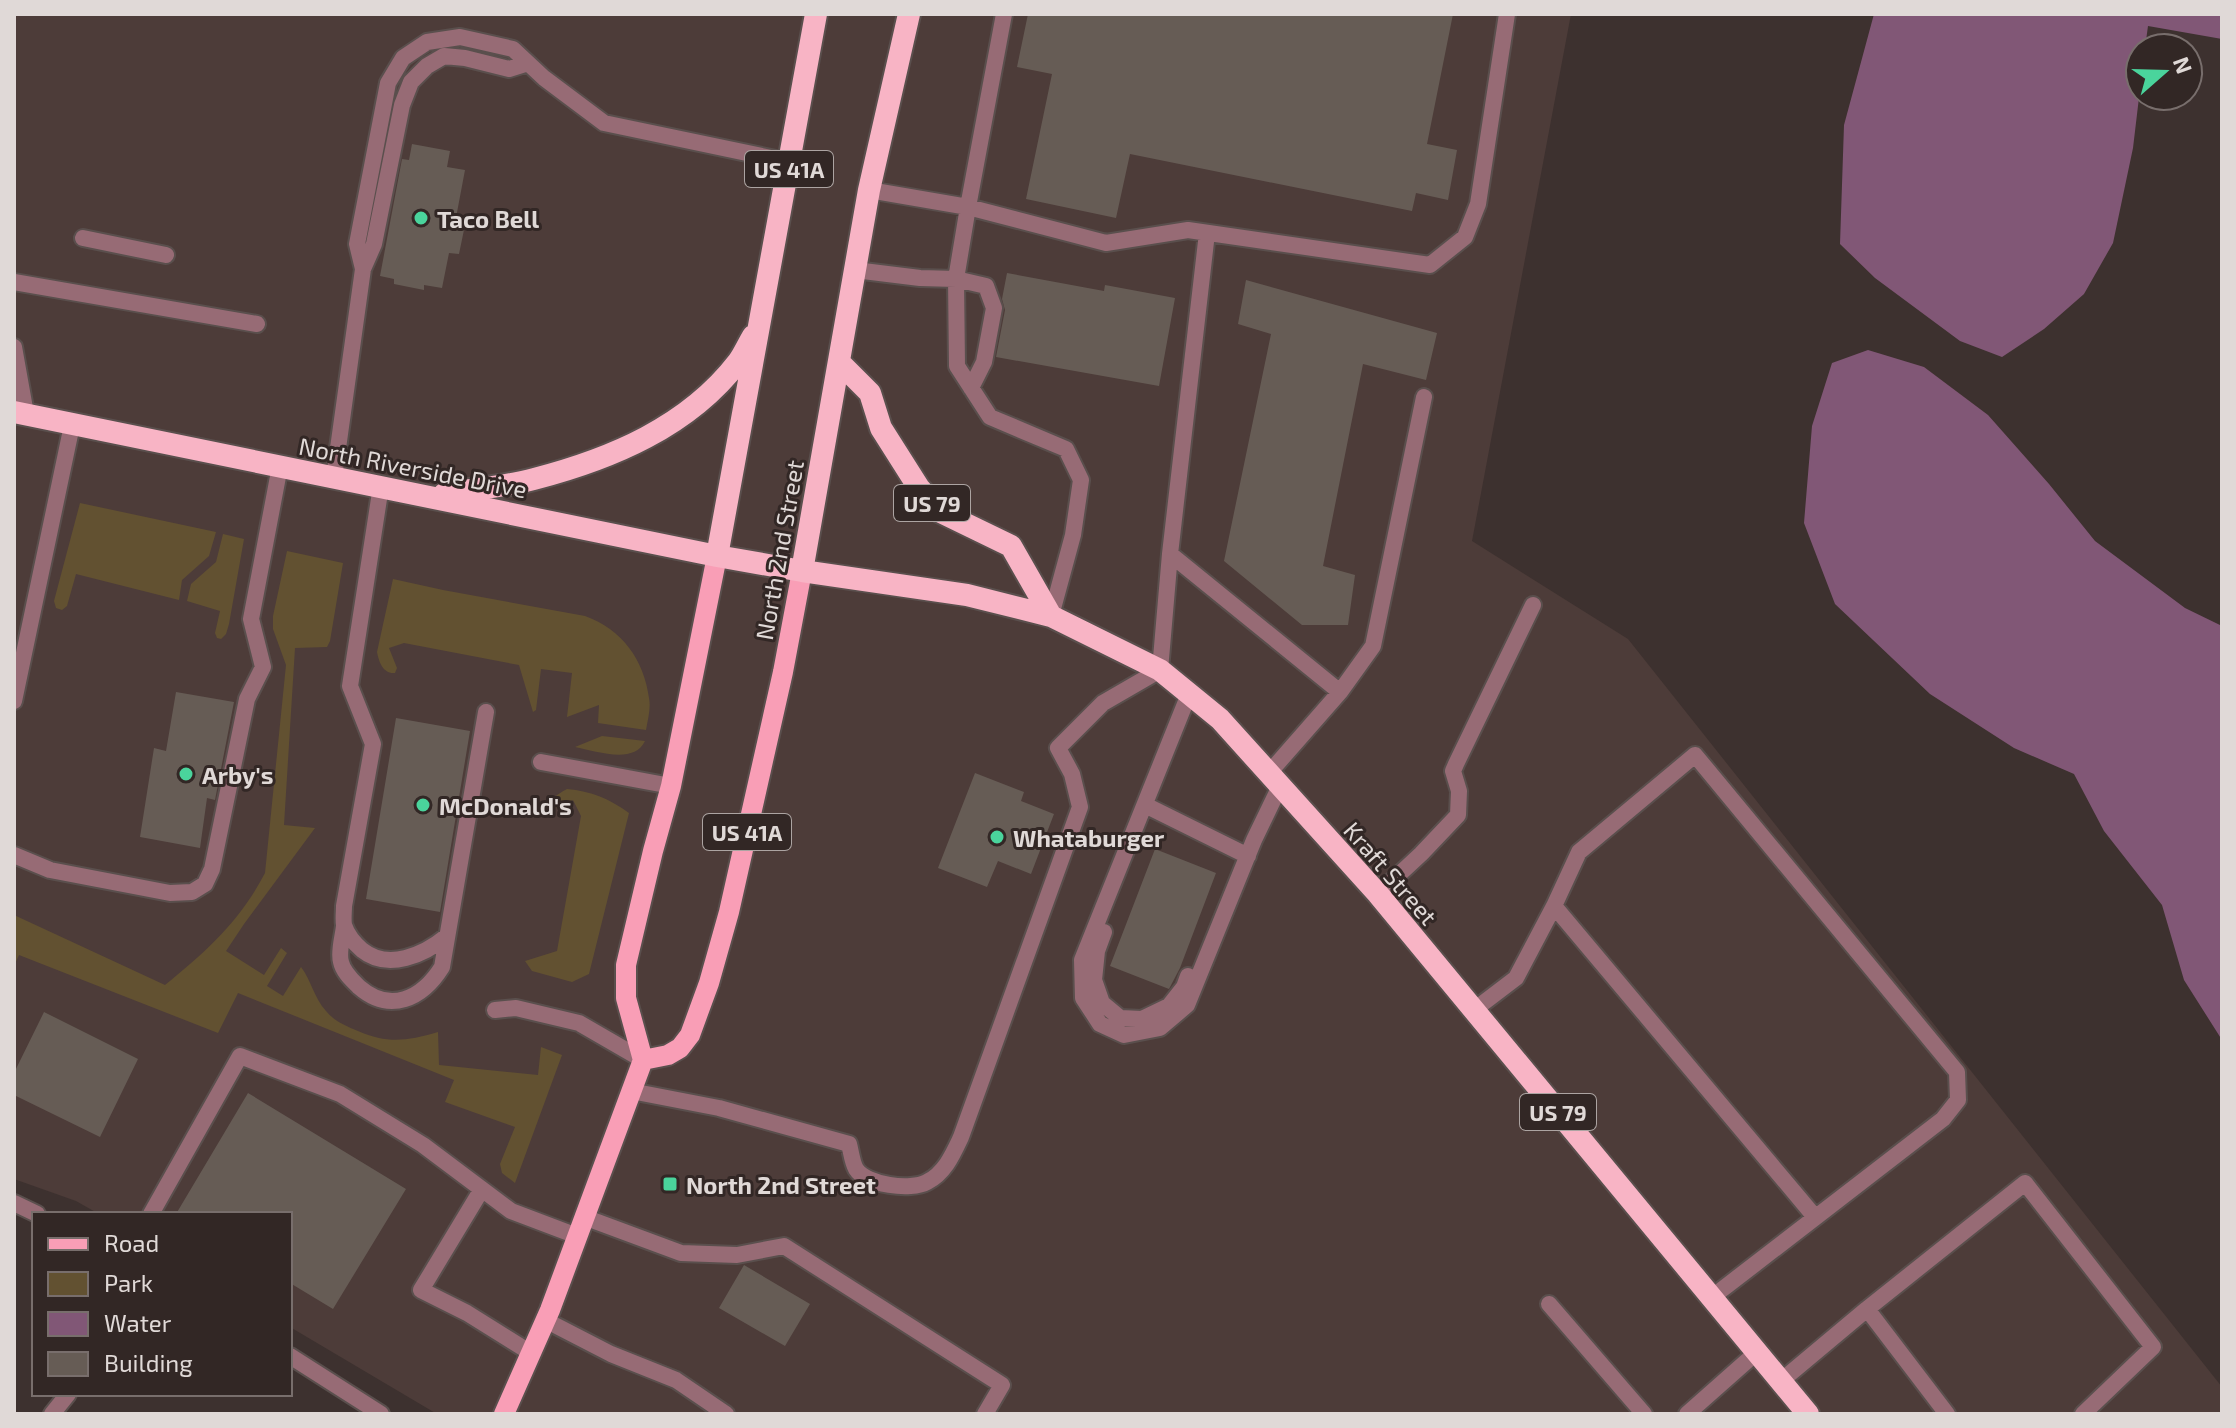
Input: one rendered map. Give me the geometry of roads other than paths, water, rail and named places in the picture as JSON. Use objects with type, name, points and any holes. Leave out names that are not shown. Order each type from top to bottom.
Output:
[{"type":"highway","name":"US 41A","points":[[431,496],[532,480],[638,442],[669,426],[706,396],[738,362],[760,325],[816,14]]},
{"type":"highway","name":"North 2nd Street","points":[[802,571],[869,190],[909,14]]},
{"type":"highway","points":[[717,556],[760,325]]},
{"type":"highway","name":"US 79","points":[[839,362],[870,393],[881,428],[919,488],[941,512],[1011,546],[1051,616]]},
{"type":"highway","name":"North Riverside Drive","points":[[20,413],[802,571]]},
{"type":"highway","name":"Kraft Street","points":[[802,571],[967,595],[1051,616],[1160,670],[1220,719],[1378,894],[1808,1414]]},
{"type":"main road","points":[[504,1414],[545,1320],[643,1060],[626,998],[626,965],[671,786],[717,556]]},
{"type":"main road","name":"North 2nd Street","points":[[643,1060],[668,1055],[680,1048],[690,1035],[709,983],[732,897],[783,672],[802,571]]},
{"type":"street","points":[[1004,14],[956,279],[957,366],[990,417],[1066,449],[1081,480],[1073,535],[1051,616]]},
{"type":"street","points":[[869,190],[968,207],[1106,243],[1188,230],[1430,265],[1465,237],[1478,204],[1507,14]]},
{"type":"street","points":[[334,477],[363,269],[374,244],[402,105],[411,82],[427,66],[444,56],[509,69],[528,63],[604,123],[790,162]]},
{"type":"street","points":[[631,1091],[719,1108],[849,1144],[856,1169],[868,1180],[916,1185],[926,1183],[946,1167],[961,1137],[1080,807],[1072,774],[1058,748],[1103,703],[1160,670],[1170,554],[1207,233]]},
{"type":"street","points":[[83,238],[166,255]]},
{"type":"street","points":[[855,270],[956,279],[986,286],[994,308],[984,362],[971,388]]},
{"type":"street","points":[[14,282],[257,324]]},
{"type":"street","points":[[14,347],[20,413]]},
{"type":"street","points":[[1189,694],[1082,960],[1083,998],[1100,1024],[1124,1035],[1160,1028],[1187,1005],[1245,863],[1274,779],[1373,646],[1424,397]]},
{"type":"street","points":[[14,701],[72,425]]},
{"type":"street","points":[[14,855],[50,870],[170,893],[192,892],[205,884],[212,869],[247,699],[263,667],[251,619],[280,466]]},
{"type":"street","points":[[381,486],[350,686],[373,744],[344,906],[340,962],[350,978],[379,1000],[392,1002],[407,999],[434,980],[442,967],[486,712]]},
{"type":"street","points":[[1170,554],[1340,692]]},
{"type":"street","points":[[1378,894],[1458,815],[1459,791],[1453,771],[1533,605]]},
{"type":"street","points":[[1474,1010],[1516,978],[1579,852],[1695,755],[1957,1072],[1958,1100],[1943,1119],[1711,1298]]},
{"type":"street","points":[[541,762],[671,786]]},
{"type":"street","points":[[1145,805],[1245,863]]},
{"type":"street","points":[[1554,906],[1815,1217]]},
{"type":"street","points":[[344,926],[355,944],[369,955],[384,961],[420,953],[447,936]]},
{"type":"street","points":[[495,1010],[516,1008],[579,1023],[643,1060]]},
{"type":"street","points":[[152,1212],[240,1056],[340,1094],[423,1145],[511,1211],[681,1253],[737,1255],[784,1246],[1002,1385],[985,1414]]},
{"type":"street","points":[[1781,1381],[2025,1183],[2153,1347],[2083,1414]]},
{"type":"street","points":[[482,1189],[421,1290],[467,1313],[531,1353]]},
{"type":"street","points":[[14,1203],[33,1212]]},
{"type":"street","points":[[1549,1304],[1642,1413]]},
{"type":"street","points":[[1867,1309],[1947,1414]]},
{"type":"street","points":[[545,1320],[611,1354],[676,1380],[726,1414]]},
{"type":"street","points":[[1687,1414],[1757,1352]]},
{"type":"street","points":[[292,1357],[381,1414]]},
{"type":"street","points":[[52,1414],[66,1396]]},
{"type":"water","points":[[1874,14],[2222,14],[2222,39],[2204,36],[2204,32],[2148,26],[2147,32],[2124,32],[2124,112],[2137,112],[2113,243],[2084,294],[2044,329],[2002,357],[1960,341],[1875,278],[1840,244],[1844,125]]},
{"type":"water","points":[[1868,350],[1924,367],[1988,415],[2095,541],[2185,608],[2222,626],[2222,1040],[2184,980],[2162,905],[2104,831],[2074,774],[2014,748],[1930,694],[1835,604],[1804,523],[1812,426],[1832,363]]},
{"type":"place","name":"Taco Bell","points":[[421,218]]},
{"type":"place","name":"Arby's","points":[[186,774]]},
{"type":"place","name":"McDonald's","points":[[423,805]]},
{"type":"place","name":"Whataburger","points":[[997,837]]},
{"type":"place","name":"North 2nd Street","points":[[670,1184]]}]
